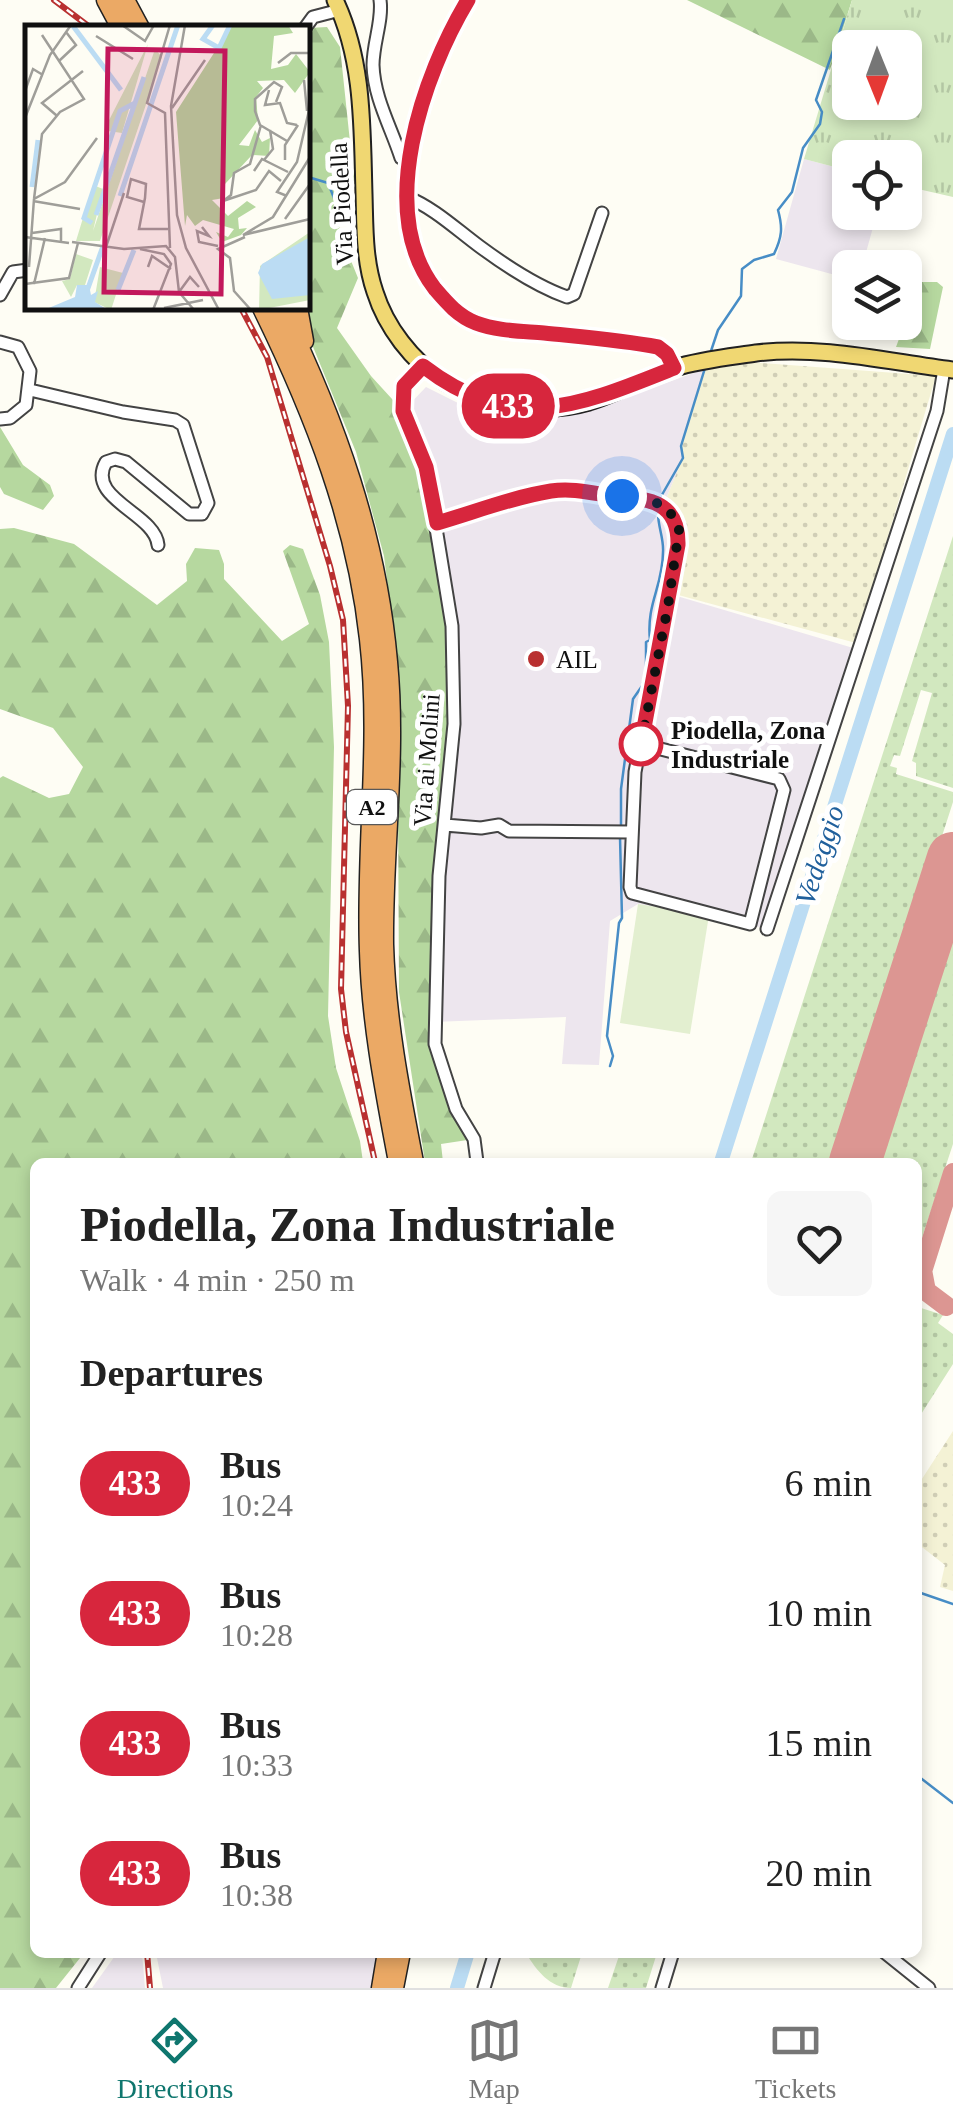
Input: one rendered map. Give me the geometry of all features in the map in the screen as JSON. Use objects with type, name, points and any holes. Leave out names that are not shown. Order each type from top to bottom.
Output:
[{"type":"highway","points":[[106,0],[119,25]]},
{"type":"highway","points":[[125,0],[138,25]]},
{"type":"highway","name":"A2","points":[[268,310],[310,369]]},
{"type":"highway","name":"A2","points":[[268,310],[327,455],[344,508],[362,591],[374,698],[371,993],[397,1158]]},
{"type":"highway","name":"A2","points":[[298,310],[310,369],[340,443],[374,561],[388,665],[391,732],[384,910],[387,997],[413,1158]]},
{"type":"highway","points":[[381,1988],[386,1958]]},
{"type":"highway","points":[[394,1988],[400,1958]]},
{"type":"main road","points":[[468,0],[432,71],[410,163],[410,235],[424,274],[453,309],[480,324],[658,347],[674,368]]},
{"type":"main road","name":"Via Piodella","points":[[338,5],[360,85],[367,263],[375,295],[391,326],[423,366],[456,388],[481,400],[534,408],[588,402],[674,368],[708,360],[796,351],[950,369]]},
{"type":"street","points":[[380,0],[373,66],[382,115],[402,158],[410,163]]},
{"type":"street","points":[[308,25],[313,17],[338,5]]},
{"type":"street","points":[[407,197],[426,206],[535,284],[568,298],[574,294],[602,214]]},
{"type":"street","points":[[0,295],[13,272],[25,270]]},
{"type":"street","points":[[0,342],[18,347],[30,372],[26,405],[20,412],[0,419]]},
{"type":"street","name":"Via ai Molini","points":[[423,366],[404,386],[403,411],[426,467],[437,523],[452,626],[454,724],[439,876],[435,1044],[456,1109],[474,1139],[476,1158]]},
{"type":"street","points":[[767,928],[950,369]]},
{"type":"street","points":[[30,390],[183,424],[208,504],[202,514],[189,514],[126,462],[106,462],[101,471],[107,490],[156,533],[158,545]]},
{"type":"street","points":[[437,523],[554,490],[658,504],[674,517],[679,530],[678,545],[641,744],[631,832],[632,893],[750,924],[784,790],[779,779],[641,744]]},
{"type":"street","points":[[445,826],[631,832]]},
{"type":"street","points":[[78,1988],[97,1958]]},
{"type":"street","points":[[484,1988],[493,1958]]},
{"type":"street","points":[[662,1988],[671,1958]]},
{"type":"street","points":[[892,1958],[929,1988]]},
{"type":"shaded area","points":[[804,159],[832,166],[832,230],[872,230],[867,250],[832,250],[832,274],[776,259]]},
{"type":"shaded area","points":[[747,362],[936,376],[856,643],[671,593],[678,545],[663,506],[683,458],[681,446],[705,369]]},
{"type":"shaded area","points":[[705,369],[681,446],[683,458],[663,506],[679,530],[670,594],[860,650],[767,929],[638,904],[610,921],[599,1065],[562,1064],[566,1017],[433,1022],[403,411],[426,387],[466,407],[529,418],[562,416],[587,411]]},
{"type":"shaded area","points":[[953,1431],[953,1591],[940,1587],[945,1565],[922,1547],[922,1479]]},
{"type":"shaded area","points":[[113,1958],[142,1958],[145,1988],[92,1988]]},
{"type":"shaded area","points":[[157,1958],[376,1958],[371,1988],[163,1988]]},
{"type":"green space","points":[[687,0],[852,0],[843,30],[832,30],[830,70]]},
{"type":"green space","points":[[852,0],[953,0],[953,197],[922,190],[922,140],[832,140],[832,166],[804,159],[832,66],[832,120],[922,120],[922,30],[843,30]]},
{"type":"green space","points":[[327,27],[340,47],[354,180],[336,209],[341,236],[358,278],[337,328],[371,376],[403,411],[426,467],[452,626],[435,1044],[474,1139],[441,1144],[443,1158],[424,1158],[399,992],[400,684],[384,556],[356,452],[302,310],[310,310],[310,28]]},
{"type":"green space","points":[[922,282],[937,282],[943,287],[930,349],[896,347],[899,340],[922,340]]},
{"type":"green space","points":[[0,427],[23,465],[50,485],[54,496],[43,510],[4,494],[0,487]]},
{"type":"green space","points":[[14,528],[74,544],[157,605],[187,581],[186,564],[195,548],[219,550],[224,579],[282,641],[309,624],[283,551],[290,545],[303,549],[320,595],[329,642],[334,747],[328,1016],[336,1068],[362,1158],[30,1158],[30,1958],[80,1958],[56,1988],[0,1988],[0,778],[49,798],[69,794],[83,767],[53,728],[0,709],[0,529]]},
{"type":"green space","points":[[953,536],[953,788],[916,776],[916,763],[912,761],[932,693],[921,690],[900,756],[894,755],[890,766],[897,768],[896,774],[953,792],[953,802],[838,1158],[752,1158]]},
{"type":"green space","points":[[638,904],[709,915],[690,1034],[620,1023]]},
{"type":"green space","points":[[953,917],[953,1144],[922,1238],[922,1158],[875,1158]]},
{"type":"green space","points":[[922,1308],[943,1315],[938,1323],[953,1334],[953,1364],[922,1413]]},
{"type":"green space","points":[[529,1958],[580,1958],[571,1988],[550,1981]]},
{"type":"green space","points":[[618,1958],[655,1958],[646,1988],[608,1988]]},
{"type":"waterway","points":[[711,351],[718,330],[741,296],[742,269],[754,260],[774,254],[777,248],[781,232],[778,210],[792,192],[803,148],[820,124],[822,112],[816,100],[844,19]]},
{"type":"waterway","points":[[310,178],[328,183],[334,198],[346,197]]},
{"type":"waterway","points":[[659,500],[683,458],[681,446],[705,368]]},
{"type":"waterway","name":"Vedeggio","points":[[722,1158],[953,434]]},
{"type":"waterway","points":[[621,829],[621,789],[633,699],[646,672],[646,642],[650,640],[650,616],[662,564],[658,513]]},
{"type":"waterway","points":[[610,1066],[613,1056],[607,1036],[622,918],[620,837]]},
{"type":"waterway","points":[[922,1593],[953,1604]]},
{"type":"waterway","points":[[922,1779],[953,1803]]},
{"type":"waterway","name":"Vedeggio","points":[[457,1988],[466,1958]]},
{"type":"taxiway","points":[[935,912],[945,888],[953,880]]},
{"type":"taxiway","points":[[922,1271],[953,1173]]},
{"type":"taxiway","points":[[922,1270],[926,1291],[946,1306]]},
{"type":"runway","points":[[856,1158],[953,858]]},
{"type":"railway","points":[[54,0],[87,25]]},
{"type":"railway","points":[[242,310],[267,357],[343,620],[348,706],[341,989],[346,1032],[374,1158]]},
{"type":"railway","points":[[148,1958],[150,1988]]},
{"type":"bus line","name":"433","points":[[468,0],[432,71],[410,163],[408,226],[424,274],[453,309],[480,324],[658,347],[674,368],[588,402],[534,408],[481,400],[423,366],[404,386],[403,411],[426,467],[437,523],[554,490],[650,500],[674,517],[679,530],[678,545],[641,744]]},
{"type":"place","name":"AIL","points":[[536,659]]},
{"type":"place","name":"Piodella, Zona Industriale","points":[[641,744]]},
{"type":"route","points":[[622,496],[663,506],[674,517],[679,530],[641,744]]}]
